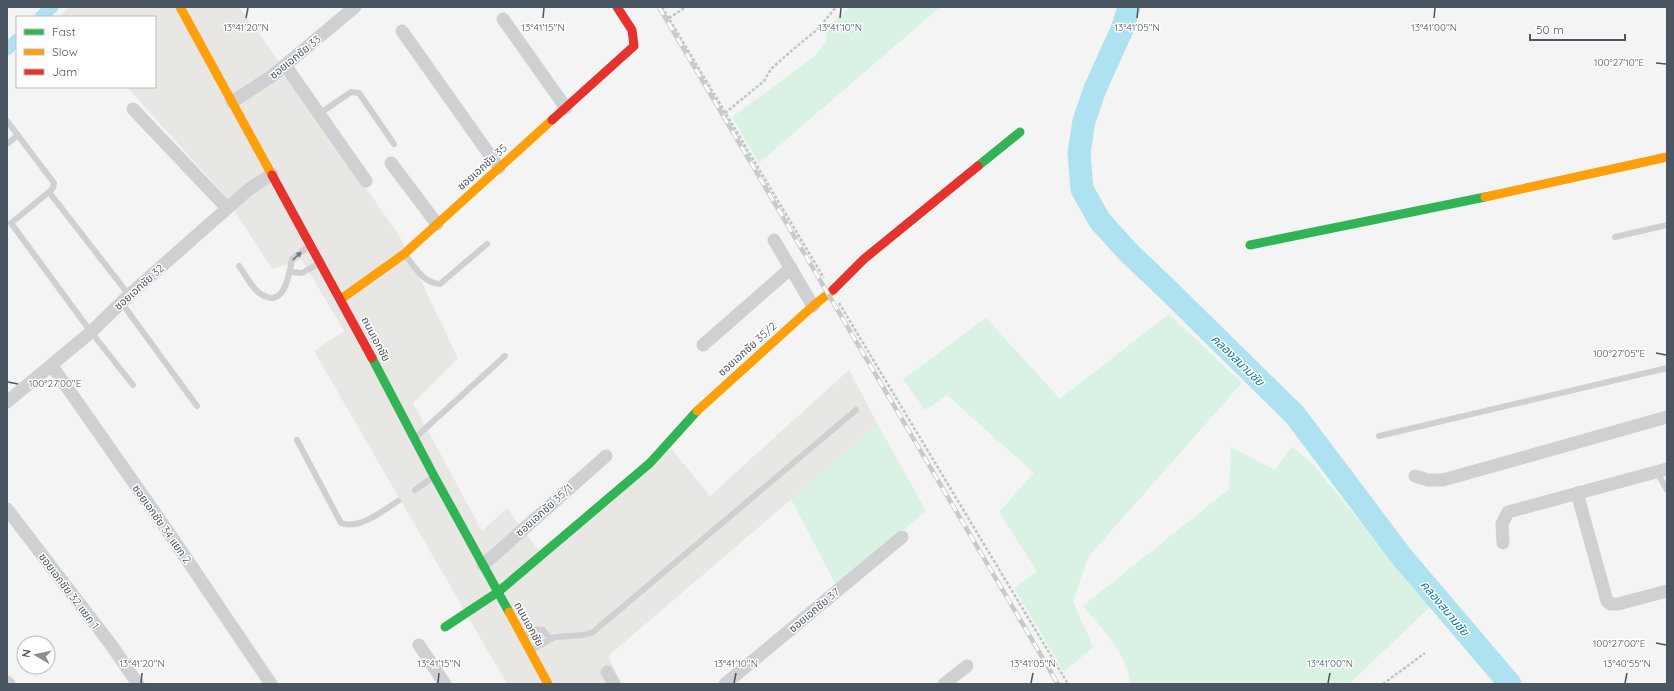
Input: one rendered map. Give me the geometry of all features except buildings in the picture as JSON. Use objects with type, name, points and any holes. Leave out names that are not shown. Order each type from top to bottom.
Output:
[{"type":"street","name":"ถนนเอกชัย","points":[[180,7],[341,299],[434,476],[548,684]]},
{"type":"street","name":"ซอยเอกชัย 33","points":[[232,102],[272,76],[355,7]]},
{"type":"street","name":"ซอยเอกชัย 35","points":[[341,299],[404,254],[634,46],[634,33],[617,7]]},
{"type":"street","points":[[503,19],[566,108]]},
{"type":"street","points":[[402,31],[499,168]]},
{"type":"street","points":[[286,65],[366,181]]},
{"type":"street","points":[[133,109],[227,208]]},
{"type":"street","name":"ซอยเอกชัย 35/2","points":[[445,627],[498,592],[650,463],[702,406],[813,306],[832,291],[864,259],[1020,132]]},
{"type":"street","points":[[1250,245],[1530,188],[1667,157]]},
{"type":"street","points":[[391,163],[437,224]]},
{"type":"street","name":"ซอยเอกชัย 32","points":[[7,402],[91,332],[125,298],[227,208],[248,190],[272,174]]},
{"type":"street","points":[[774,240],[813,306]]},
{"type":"street","points":[[703,346],[791,268]]},
{"type":"street","name":"ซอยเอกชัย 34 แยก 2","points":[[52,366],[271,684]]},
{"type":"street","points":[[1415,476],[1428,480],[1443,480],[1667,417]]},
{"type":"street","name":"ซอยเอกชัย 35/1","points":[[483,565],[606,456]]},
{"type":"street","points":[[1503,543],[1502,524],[1508,512],[1662,470]]},
{"type":"street","points":[[1577,493],[1607,601],[1610,604],[1618,604],[1667,591]]},
{"type":"street","name":"ซอยเอกชัย 32 แยก 1","points":[[7,509],[138,684]]},
{"type":"street","name":"ซอยเอกชัย 37","points":[[725,684],[902,537]]},
{"type":"street","points":[[419,645],[445,684]]},
{"type":"street","points":[[944,684],[967,666]]},
{"type":"street","points":[[607,672],[614,684]]},
{"type":"lane","points":[[319,114],[351,92],[359,93],[394,144]]},
{"type":"lane","points":[[7,121],[54,183],[53,188],[49,192],[9,221],[91,332],[133,385]]},
{"type":"lane","points":[[7,144],[18,135]]},
{"type":"lane","points":[[49,192],[125,298],[197,406]]},
{"type":"lane","points":[[1615,237],[1667,225]]},
{"type":"lane","points":[[404,254],[423,278],[432,284],[440,284],[487,244]]},
{"type":"lane","points":[[240,266],[257,291],[267,296],[276,297],[283,292],[287,286],[292,259],[311,245]]},
{"type":"lane","points":[[290,272],[302,273],[320,262]]},
{"type":"lane","points":[[414,438],[505,356]]},
{"type":"lane","points":[[1379,436],[1667,368]]},
{"type":"lane","points":[[530,650],[555,637],[584,635],[593,632],[856,410]]},
{"type":"lane","points":[[297,440],[341,523],[349,526],[366,520],[398,501]]},
{"type":"lane","points":[[1662,470],[1667,490]]},
{"type":"lane","points":[[415,490],[434,476]]},
{"type":"lane","points":[[522,637],[534,630],[540,629],[543,630],[550,639]]},
{"type":"path","points":[[662,7],[1068,684]]},
{"type":"path","points":[[669,18],[686,7]]},
{"type":"path","points":[[725,113],[764,81],[771,69],[820,28],[836,7]]},
{"type":"path","points":[[1383,684],[1425,653]]},
{"type":"shaded area","points":[[70,7],[239,7],[263,39],[400,237],[458,358],[413,403],[482,531],[507,508],[545,559],[670,447],[710,496],[849,370],[878,425],[608,656],[622,684],[507,684],[314,351],[344,331],[302,260],[272,269],[225,196],[128,88],[156,88],[156,16],[63,16],[62,14]]},
{"type":"green space","points":[[850,7],[940,7],[759,163],[732,117],[815,56],[826,42],[828,26]]},
{"type":"green space","points":[[1169,314],[1242,383],[1088,557],[1073,601],[1093,647],[1064,672],[1014,588],[1037,571],[999,512],[1034,473],[947,395],[925,410],[903,379],[986,318],[1060,399]]},
{"type":"green space","points":[[878,425],[926,511],[836,585],[791,499]]},
{"type":"green space","points":[[1231,447],[1275,470],[1292,447],[1310,461],[1430,607],[1349,684],[1130,684],[1129,674],[1119,653],[1105,632],[1083,606],[1229,489]]},
{"type":"waterway","points":[[42,16],[52,7]]},
{"type":"waterway","name":"คลองสนามชัย","points":[[1129,7],[1123,27],[1095,89],[1084,121],[1079,153],[1082,189],[1100,221],[1129,253],[1295,415],[1402,557],[1510,684]]},
{"type":"waterway","points":[[7,49],[16,41]]},
{"type":"railway","points":[[659,7],[1058,684]]},
{"type":"traffic: fast","points":[[978,166],[1020,132]]},
{"type":"traffic: fast","points":[[1250,245],[1485,197]]},
{"type":"traffic: fast","points":[[372,358],[434,476],[509,612]]},
{"type":"traffic: fast","points":[[445,627],[498,592],[650,463],[697,411]]},
{"type":"traffic: slow","points":[[180,7],[272,175]]},
{"type":"traffic: slow","points":[[341,299],[404,254],[552,120]]},
{"type":"traffic: slow","points":[[1485,197],[1667,157]]},
{"type":"traffic: slow","points":[[697,411],[813,306],[833,290]]},
{"type":"traffic: slow","points":[[509,612],[548,684]]},
{"type":"traffic: jam","points":[[552,120],[634,46],[632,30],[617,7]]},
{"type":"traffic: jam","points":[[833,290],[864,259],[978,166]]},
{"type":"traffic: jam","points":[[272,175],[372,358]]}]
